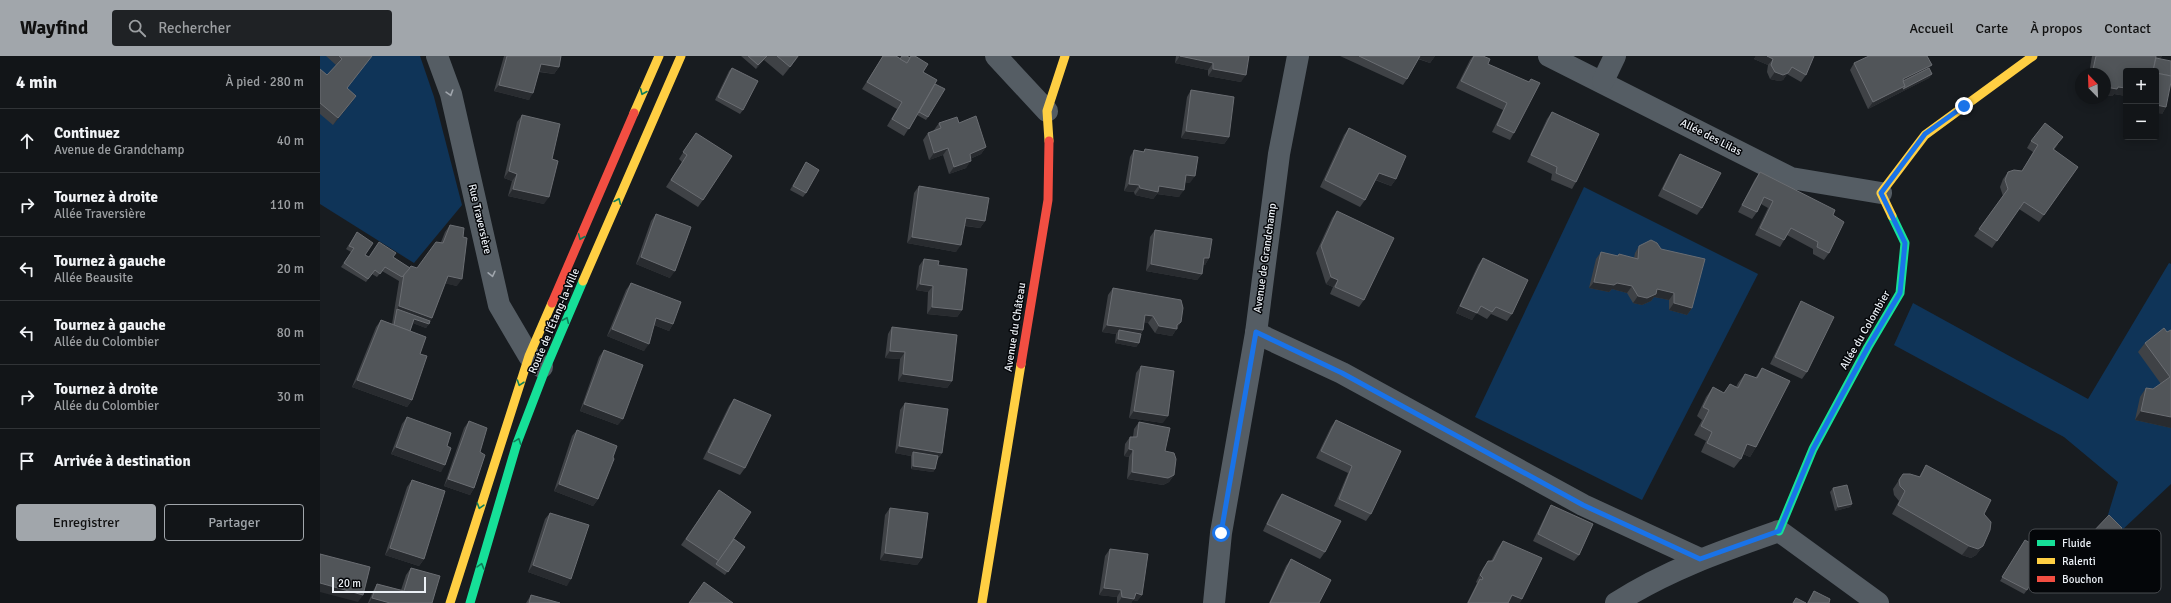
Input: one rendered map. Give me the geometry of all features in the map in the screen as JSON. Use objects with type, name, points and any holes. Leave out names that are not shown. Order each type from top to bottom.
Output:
[{"type":"street","name":"Rue Traversière","points":[[437,56],[451,94],[500,305],[529,356],[545,370]]},
{"type":"street","name":"Route de l'Étang-la-Ville","points":[[450,603],[529,356],[659,56]]},
{"type":"street","name":"Route de l'Étang-la-Ville","points":[[470,603],[517,443],[545,370],[681,56]]},
{"type":"street","points":[[996,56],[1047,111]]},
{"type":"street","name":"Avenue du Château","points":[[982,603],[1048,200],[1050,156],[1047,111],[1065,56]]},
{"type":"street","name":"Avenue de Grandchamp","points":[[1214,603],[1221,533],[1256,332],[1279,154],[1298,56]]},
{"type":"street","name":"Allée des Lilas","points":[[1549,56],[1603,81],[1791,178],[1881,193]]},
{"type":"street","points":[[1603,81],[1615,56]]},
{"type":"street","points":[[1881,193],[1925,134],[2033,56]]},
{"type":"street","name":"Allée du Colombier","points":[[1779,531],[1813,449],[1868,347],[1900,293],[1905,243],[1881,193]]},
{"type":"street","points":[[1256,332],[1342,373],[1583,505],[1700,559]]},
{"type":"street","points":[[1616,603],[1642,586],[1700,559],[1779,531],[1878,603]]},
{"type":"shaded area","points":[[320,56],[420,56],[434,97],[462,205],[414,263],[320,204]]},
{"type":"shaded area","points":[[1584,187],[1758,274],[1642,500],[1475,417]]},
{"type":"shaded area","points":[[2169,263],[2171,264],[2171,484],[2123,529],[2117,529],[2107,518],[2118,482],[2064,437],[1894,345],[1913,303],[2088,399]]},
{"type":"building","points":[[339,56],[372,56],[347,88],[356,96],[338,118],[320,103],[320,69],[327,75],[342,59]]},
{"type":"building","points":[[507,56],[561,56],[559,67],[541,64],[533,93],[499,85]]},
{"type":"building","points":[[748,56],[767,56],[758,65]]},
{"type":"building","points":[[777,56],[798,56],[790,67]]},
{"type":"building","points":[[883,56],[896,56],[907,63],[911,56],[915,56],[928,64],[923,72],[937,80],[909,129],[892,119],[902,102],[867,82]]},
{"type":"building","points":[[902,56],[907,56],[910,58],[907,63],[900,59]]},
{"type":"building","points":[[1180,56],[1249,56],[1246,75],[1213,69],[1213,63]]},
{"type":"building","points":[[1359,56],[1420,56],[1407,79]]},
{"type":"building","points":[[1474,56],[1483,56],[1490,59],[1488,64],[1529,82],[1531,79],[1540,83],[1514,133],[1497,125],[1507,103],[1461,81]]},
{"type":"building","points":[[1767,56],[1814,56],[1806,75],[1792,67],[1788,73],[1783,75],[1775,72],[1771,65],[1773,59]]},
{"type":"building","points":[[1869,56],[1927,56],[1932,65],[1903,79],[1905,86],[1873,102],[1854,63]]},
{"type":"building","points":[[2096,56],[2156,56],[2154,68],[2123,68],[2123,88],[2118,87],[2117,89],[2111,88],[2111,68],[2093,68]]},
{"type":"building","points":[[2156,58],[2171,61],[2171,76],[2159,74],[2159,68],[2154,68]]},
{"type":"building","points":[[732,68],[758,81],[743,110],[718,97]]},
{"type":"building","points":[[1929,68],[1932,74],[1903,89],[1905,86],[1903,81]]},
{"type":"building","points":[[2159,74],[2171,76],[2166,107],[2159,106]]},
{"type":"building","points":[[935,84],[945,89],[928,117],[919,112]]},
{"type":"building","points":[[1191,90],[1234,97],[1229,137],[1186,131]]},
{"type":"building","points":[[1552,112],[1599,134],[1576,182],[1556,173],[1557,167],[1531,155]]},
{"type":"building","points":[[522,115],[560,124],[552,159],[558,161],[549,197],[513,189],[517,174],[509,171]]},
{"type":"building","points":[[976,116],[986,147],[970,154],[971,161],[954,167],[948,148],[934,153],[928,133],[941,128],[939,123],[957,117],[959,123]]},
{"type":"building","points":[[2045,123],[2063,137],[2053,149],[2078,167],[2044,215],[2024,202],[1997,241],[1979,229],[2008,189],[2005,180],[2008,172],[2014,170],[2022,171],[2038,145],[2031,141]]},
{"type":"building","points":[[1349,128],[1406,156],[1396,179],[1379,173],[1365,200],[1325,180]]},
{"type":"building","points":[[696,133],[732,156],[703,200],[671,180],[687,155],[683,152]]},
{"type":"building","points":[[1145,149],[1198,157],[1195,176],[1186,175],[1184,190],[1159,186],[1158,192],[1140,188],[1139,185],[1129,184],[1134,150],[1144,152]]},
{"type":"building","points":[[1680,154],[1721,173],[1702,208],[1663,189]]},
{"type":"building","points":[[806,162],[819,170],[806,193],[793,186]]},
{"type":"building","points":[[1760,172],[1835,210],[1833,215],[1844,222],[1829,253],[1817,247],[1818,242],[1791,228],[1784,240],[1760,228],[1773,201],[1764,197],[1757,212],[1742,205]]},
{"type":"building","points":[[919,186],[989,198],[985,221],[966,218],[961,245],[912,237]]},
{"type":"building","points":[[1337,211],[1394,238],[1364,300],[1335,287],[1338,280],[1331,277],[1321,246]]},
{"type":"building","points":[[656,214],[691,227],[675,271],[641,257]]},
{"type":"building","points":[[450,225],[464,228],[463,237],[467,238],[462,279],[448,276],[432,318],[399,306],[404,274],[411,266],[417,268],[436,242],[443,243]]},
{"type":"building","points":[[1155,230],[1212,239],[1209,258],[1204,258],[1202,274],[1151,264]]},
{"type":"building","points":[[357,232],[373,243],[365,255],[369,257],[379,242],[396,253],[393,257],[410,268],[402,277],[385,267],[380,274],[375,270],[368,279],[344,263],[354,248],[349,246]]},
{"type":"building","points":[[1651,240],[1657,243],[1661,249],[1705,259],[1692,308],[1674,303],[1674,293],[1657,289],[1656,294],[1647,298],[1638,296],[1632,286],[1617,283],[1614,285],[1594,282],[1601,252],[1618,256],[1619,254],[1638,259],[1639,246]]},
{"type":"building","points":[[1483,258],[1528,280],[1512,314],[1496,307],[1492,312],[1481,306],[1477,313],[1460,306]]},
{"type":"building","points":[[924,259],[939,261],[938,265],[967,269],[962,310],[932,307],[933,286],[920,284]]},
{"type":"building","points":[[631,283],[681,302],[673,324],[656,318],[649,344],[612,329]]},
{"type":"building","points":[[1113,288],[1181,300],[1183,308],[1181,322],[1177,325],[1177,329],[1159,326],[1153,316],[1145,315],[1143,330],[1107,325]]},
{"type":"building","points":[[1801,301],[1834,317],[1807,372],[1775,357]]},
{"type":"building","points":[[397,309],[430,321],[429,324],[414,319],[410,331],[394,325]]},
{"type":"building","points":[[381,320],[426,337],[420,354],[427,356],[412,400],[357,380]]},
{"type":"building","points":[[892,327],[957,335],[952,381],[903,374],[905,352],[890,351]]},
{"type":"building","points":[[2164,328],[2167,332],[2171,330],[2171,417],[2141,411],[2146,388],[2153,389],[2170,377],[2145,343]]},
{"type":"building","points":[[1119,330],[1141,334],[1139,343],[1118,339]]},
{"type":"building","points":[[604,350],[643,365],[623,419],[584,404]]},
{"type":"building","points":[[1141,366],[1174,371],[1168,416],[1134,411]]},
{"type":"building","points":[[1762,368],[1790,381],[1756,447],[1747,444],[1741,459],[1707,443],[1712,432],[1701,426],[1709,410],[1703,407],[1713,387],[1724,393],[1730,384],[1738,388],[1745,374],[1757,378]]},
{"type":"building","points":[[734,399],[771,415],[745,468],[708,452]]},
{"type":"building","points":[[905,403],[948,409],[942,453],[899,446]]},
{"type":"building","points":[[407,417],[451,433],[447,446],[451,448],[445,465],[396,447]]},
{"type":"building","points":[[1336,420],[1401,451],[1371,514],[1339,499],[1352,466],[1321,451]]},
{"type":"building","points":[[469,421],[487,428],[480,452],[485,455],[474,488],[448,479]]},
{"type":"building","points":[[1139,422],[1170,428],[1165,451],[1174,453],[1176,459],[1174,475],[1168,478],[1132,472],[1133,450],[1129,449],[1130,437],[1137,437]]},
{"type":"building","points":[[577,430],[617,446],[613,457],[614,459],[598,499],[559,484]]},
{"type":"building","points":[[913,452],[938,456],[935,469],[913,466]]},
{"type":"building","points":[[1926,465],[1991,500],[1984,514],[1991,522],[1990,530],[1983,546],[1978,549],[1969,546],[1898,505],[1905,491],[1900,486],[1899,480],[1903,474],[1910,474],[1920,477]]},
{"type":"building","points":[[412,480],[445,491],[424,559],[390,548]]},
{"type":"building","points":[[1847,485],[1852,504],[1838,507],[1833,488]]},
{"type":"building","points":[[719,490],[751,512],[719,561],[686,539]]},
{"type":"building","points":[[1282,494],[1341,521],[1325,552],[1267,524]]},
{"type":"building","points":[[1551,505],[1593,524],[1579,555],[1538,534]]},
{"type":"building","points":[[890,508],[928,513],[922,558],[885,553]]},
{"type":"building","points":[[550,513],[589,525],[571,579],[533,565]]},
{"type":"building","points":[[2109,515],[2122,528],[2121,529],[2096,529]]},
{"type":"building","points":[[734,539],[745,547],[728,572],[716,564]]},
{"type":"building","points":[[2025,540],[2029,542],[2029,586],[2027,590],[2002,577]]},
{"type":"building","points":[[1503,541],[1542,558],[1522,599],[1512,595],[1508,603],[1468,603],[1480,579],[1482,580],[1483,578],[1480,575],[1488,561],[1493,561]]},
{"type":"building","points":[[1110,549],[1148,554],[1142,595],[1136,593],[1134,599],[1122,597],[1121,590],[1104,588]]},
{"type":"building","points":[[320,554],[370,567],[363,595],[320,583]]},
{"type":"building","points":[[1291,559],[1331,580],[1319,603],[1270,603]]},
{"type":"building","points":[[411,568],[440,576],[432,603],[390,603],[372,598],[377,584],[404,591]]},
{"type":"building","points":[[704,582],[733,603],[689,603]]},
{"type":"building","points":[[1814,591],[1830,599],[1829,603],[1808,603]]},
{"type":"building","points":[[531,595],[560,603],[529,603]]},
{"type":"building","points":[[1796,598],[1806,603],[1793,603]]},
{"type":"traffic: fast","points":[[1779,531],[1813,449],[1868,347],[1900,293],[1905,243],[1892,216]]},
{"type":"traffic: fast","points":[[470,603],[517,443],[545,370],[583,281]]},
{"type":"traffic: slow","points":[[634,113],[659,56]]},
{"type":"traffic: slow","points":[[583,281],[681,56]]},
{"type":"traffic: slow","points":[[1049,141],[1047,111],[1065,56]]},
{"type":"traffic: slow","points":[[1892,216],[1881,193],[1925,135],[2033,56]]},
{"type":"traffic: slow","points":[[450,603],[529,356],[552,303]]},
{"type":"traffic: slow","points":[[982,603],[1021,364]]},
{"type":"traffic: jam","points":[[552,303],[634,113]]},
{"type":"traffic: jam","points":[[1021,364],[1048,200],[1049,141]]},
{"type":"route","points":[[1221,533],[1256,332],[1342,373],[1583,505],[1700,559],[1779,531],[1813,449],[1868,347],[1900,293],[1905,243],[1881,193],[1925,134],[1964,106]]}]
